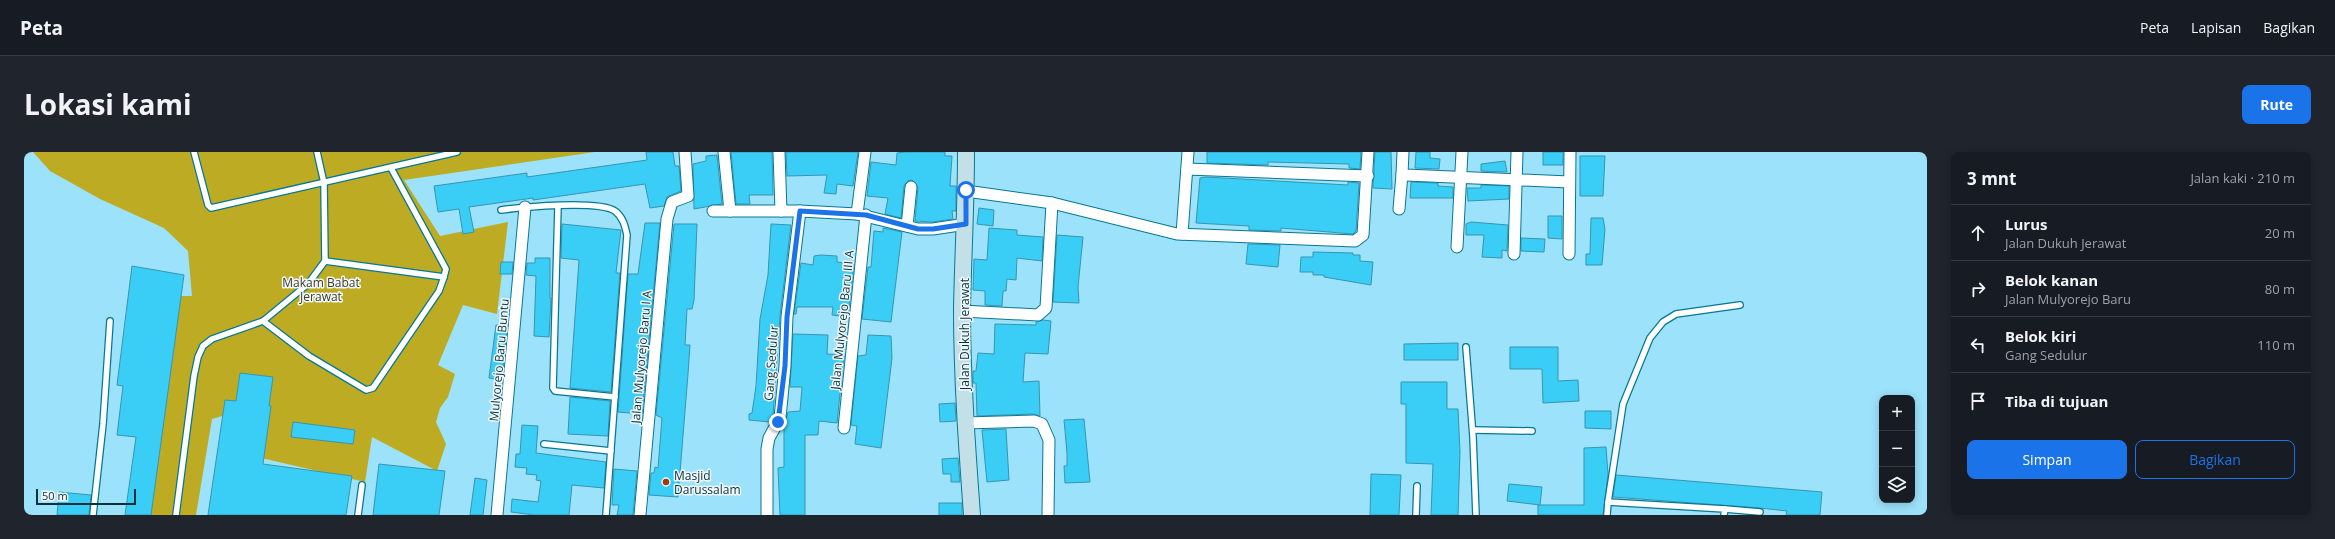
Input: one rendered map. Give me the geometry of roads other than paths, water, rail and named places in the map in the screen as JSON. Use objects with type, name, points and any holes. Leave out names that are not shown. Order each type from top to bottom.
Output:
[{"type":"street","name":"Jalan Mulyorejo Baru I A","points":[[640,515],[666,226],[672,202],[688,196],[685,152]]},
{"type":"street","points":[[724,152],[730,211]]},
{"type":"street","points":[[779,152],[781,211]]},
{"type":"street","name":"Jalan Mulyorejo Baru III A","points":[[844,428],[862,214],[865,152]]},
{"type":"street","name":"Jalan Dukuh Jerawat","points":[[966,152],[966,224],[962,311],[965,423],[972,515]]},
{"type":"street","points":[[1182,234],[1188,152]]},
{"type":"street","points":[[966,190],[1052,204],[1182,234],[1355,241],[1363,235],[1368,176],[1368,152]]},
{"type":"street","points":[[1400,209],[1403,152]]},
{"type":"street","points":[[1457,247],[1462,152]]},
{"type":"street","points":[[1514,254],[1517,152]]},
{"type":"street","points":[[1569,254],[1570,152]]},
{"type":"street","points":[[1187,169],[1368,176]]},
{"type":"street","points":[[1402,174],[1516,181],[1569,182]]},
{"type":"street","points":[[907,226],[911,187]]},
{"type":"street","points":[[962,311],[1038,315],[1043,313],[1046,308],[1052,204]]},
{"type":"street","name":"Mulyorejo Baru Buntu","points":[[497,515],[525,207]]},
{"type":"street","points":[[713,212],[800,211],[862,214],[907,226],[933,229],[966,224]]},
{"type":"street","name":"Gang Sedulur","points":[[767,515],[767,449],[769,438],[780,418],[785,366],[787,317],[800,211]]},
{"type":"street","points":[[965,423],[1034,421],[1042,424],[1049,440],[1048,515]]},
{"type":"lane","points":[[194,152],[208,205],[211,208],[458,152]]},
{"type":"lane","points":[[176,515],[198,357],[203,346],[212,339],[264,321],[308,284],[325,261],[324,183],[317,152]]},
{"type":"lane","points":[[264,321],[309,356],[363,388],[369,390],[374,388],[439,291],[446,269],[391,168]]},
{"type":"lane","points":[[558,206],[553,388],[555,391],[615,396]]},
{"type":"lane","points":[[501,210],[525,207],[597,206],[614,210],[624,224],[627,236],[606,515]]},
{"type":"lane","points":[[325,261],[444,277]]},
{"type":"lane","points":[[1607,515],[1623,404],[1650,338],[1663,322],[1676,314],[1740,305]]},
{"type":"lane","points":[[93,515],[103,424],[110,321]]},
{"type":"lane","points":[[1466,347],[1473,430],[1476,515]]},
{"type":"lane","points":[[1473,430],[1532,431]]},
{"type":"lane","points":[[544,444],[611,451]]},
{"type":"lane","points":[[358,515],[362,485]]},
{"type":"lane","points":[[1416,515],[1417,486]]},
{"type":"lane","points":[[1608,502],[1724,512],[1760,512]]},
{"type":"place","name":"Masjid Darussalam","points":[[666,482]]},
{"type":"park label","name":"Makam Babat Jerawat","points":[[321,289]]}]
